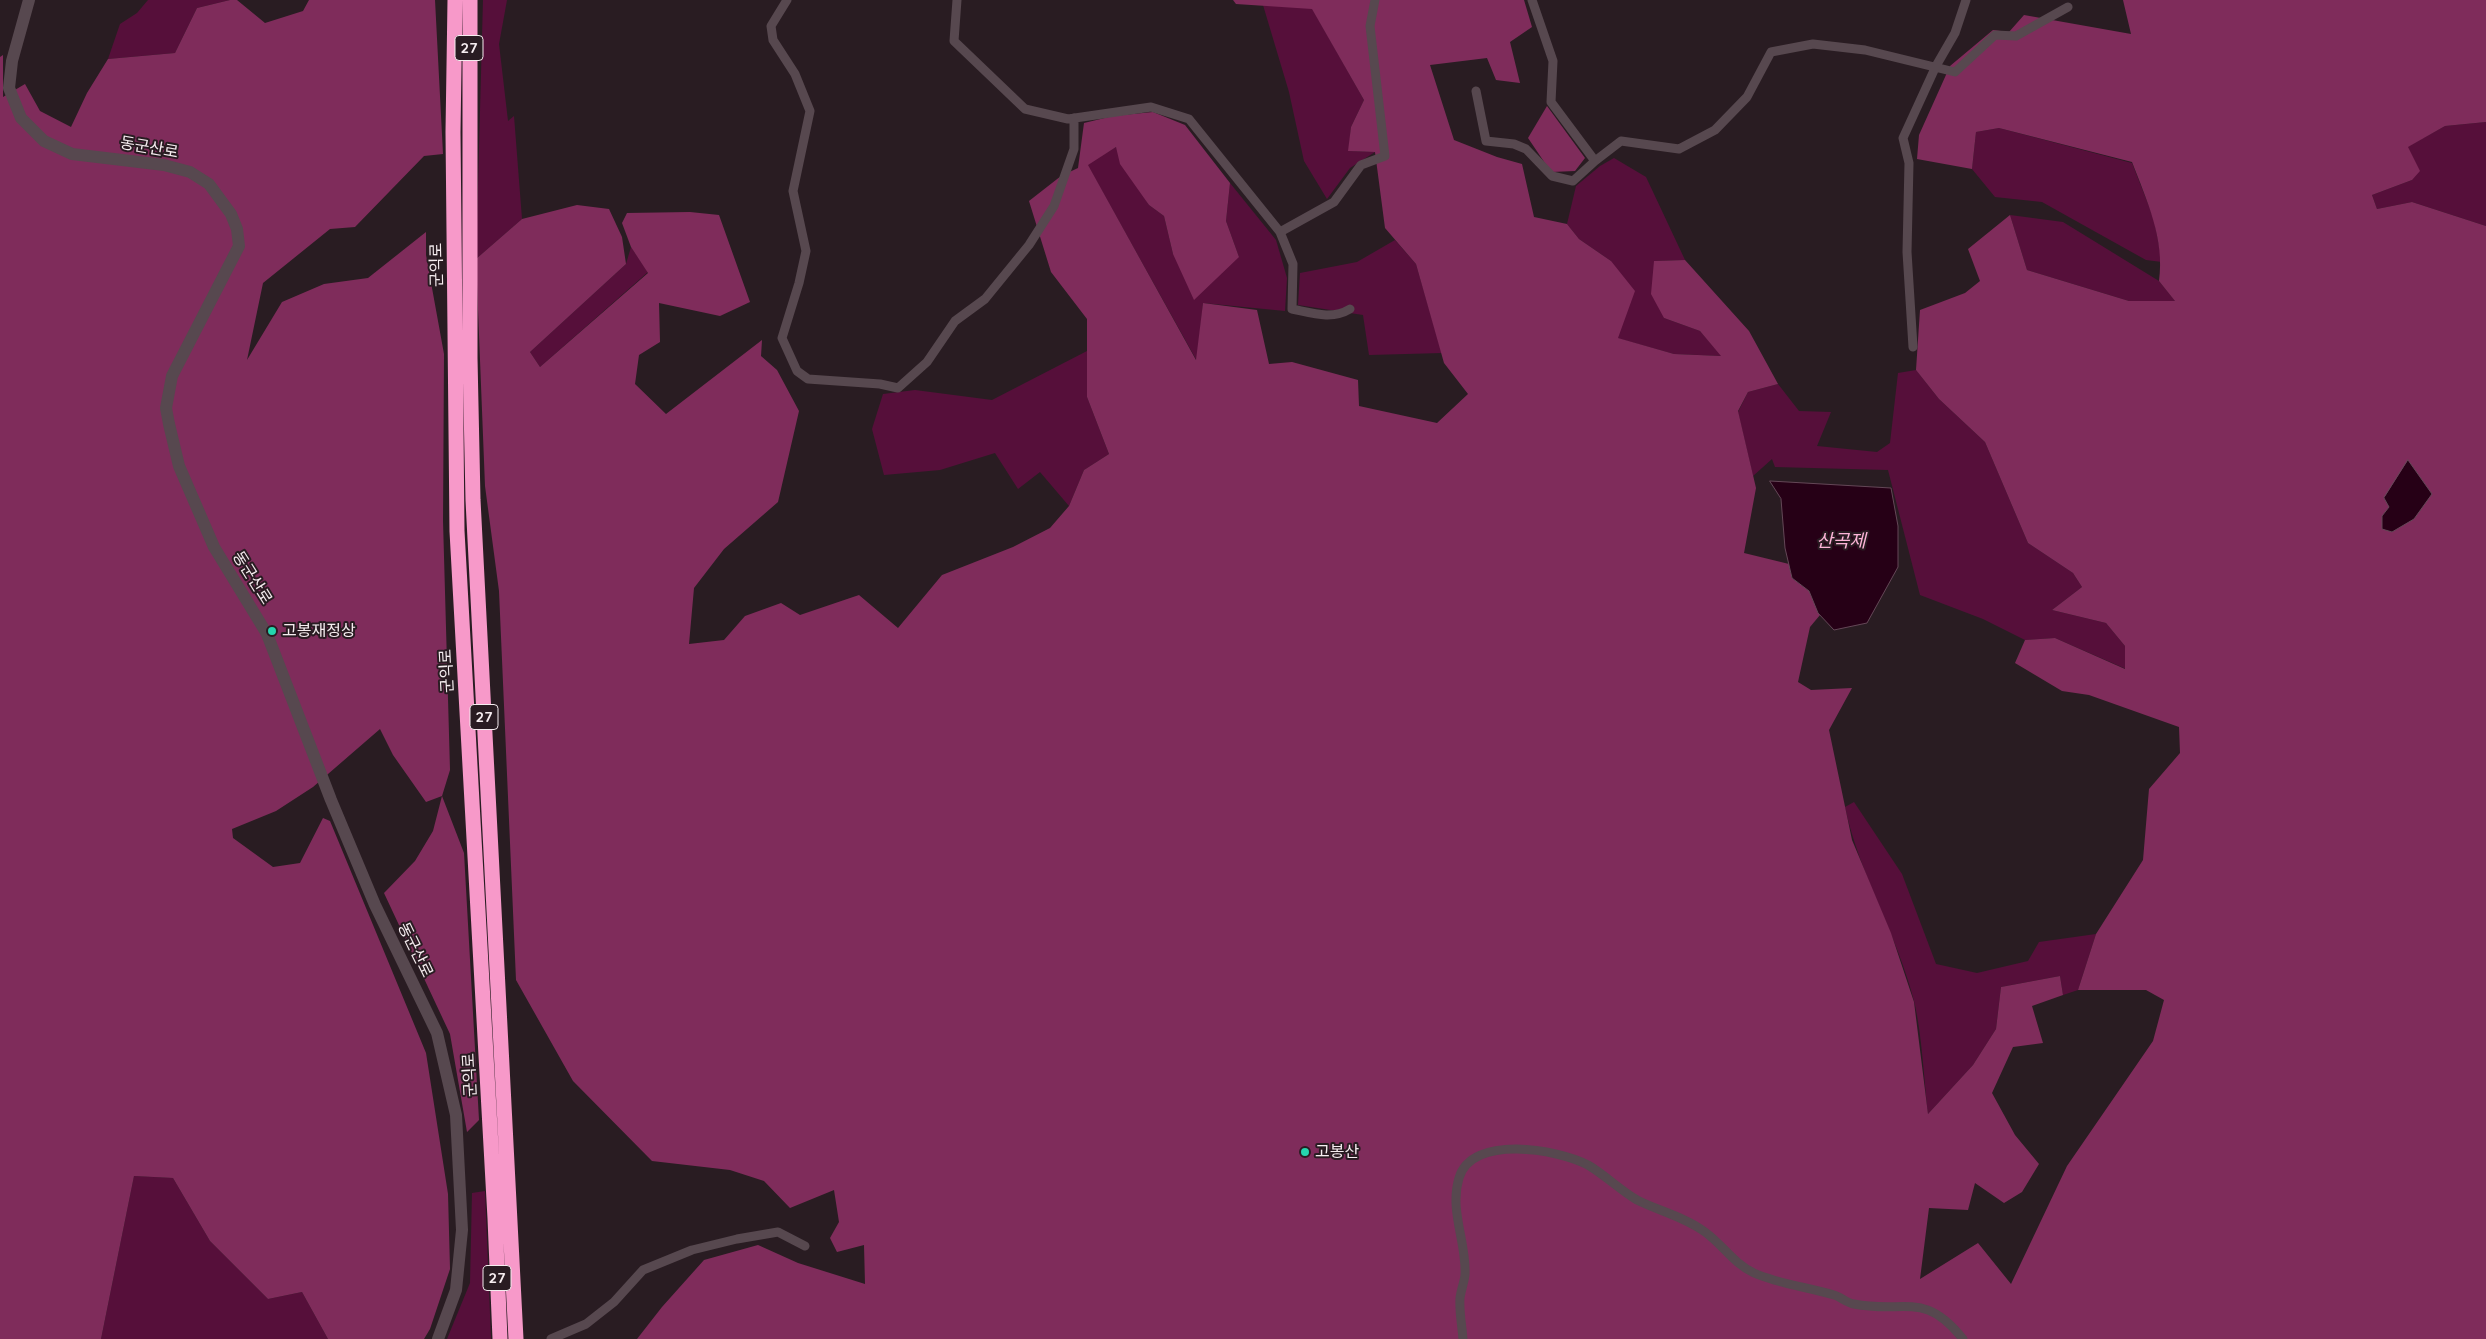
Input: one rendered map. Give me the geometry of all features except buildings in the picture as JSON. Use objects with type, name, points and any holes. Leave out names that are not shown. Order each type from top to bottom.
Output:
[{"type":"highway","points":[[449,0],[454,37]]},
{"type":"highway","name":"군익로","points":[[455,0],[453,132],[457,531],[495,1208],[500,1339]]},
{"type":"highway","name":"군익로","points":[[470,0],[470,358],[473,500],[516,1339]]},
{"type":"street","name":"동군산로","points":[[29,0],[12,60],[9,88],[21,118],[44,141],[72,154],[164,165],[190,172],[209,184],[231,214],[238,229],[239,246],[172,376],[166,408],[168,424],[179,466],[214,546],[267,634],[331,800],[375,905],[437,1033],[456,1115],[462,1230],[456,1290],[438,1339]]},
{"type":"street","points":[[787,0],[771,26],[773,40],[795,74],[810,111],[792,191],[806,250],[799,283],[782,338],[797,372],[808,379],[880,384],[898,388],[927,362],[955,321],[985,299],[1029,245],[1054,206],[1074,149],[1074,118]]},
{"type":"street","points":[[957,0],[954,41],[1025,109],[1068,119],[1151,107],[1188,119],[1280,232],[1293,264],[1292,309],[1328,315],[1342,314],[1350,309]]},
{"type":"street","points":[[1280,232],[1334,202],[1361,165],[1385,156],[1370,26],[1376,0]]},
{"type":"street","points":[[1532,0],[1553,61],[1551,102],[1595,161]]},
{"type":"street","points":[[1913,347],[1906,252],[1909,163],[1903,138],[1936,66],[1955,33],[1966,0]]},
{"type":"street","points":[[1476,91],[1486,141],[1514,144],[1526,149],[1552,176],[1573,181],[1595,161],[1622,141],[1679,148],[1715,130],[1747,97],[1771,52],[1813,44],[1866,50],[1955,72],[1995,35],[2016,36],[2068,7]]},
{"type":"street","points":[[1463,1339],[1460,1298],[1465,1275],[1455,1201],[1459,1177],[1468,1162],[1478,1155],[1492,1151],[1520,1150],[1544,1150],[1589,1166],[1637,1200],[1667,1212],[1706,1232],[1736,1264],[1754,1273],[1775,1281],[1836,1296],[1852,1304],[1924,1307],[1940,1316],[1963,1339]]},
{"type":"street","points":[[551,1339],[586,1324],[614,1302],[643,1270],[692,1250],[737,1239],[778,1232],[805,1246]]},
{"type":"shaded area","points":[[148,0],[230,0],[197,8],[175,53],[108,59],[120,24],[137,13]]},
{"type":"shaded area","points":[[237,0],[265,23],[303,11],[309,0],[435,0],[443,154],[424,156],[355,227],[330,229],[263,283],[247,360],[282,302],[324,284],[368,278],[426,232],[426,255],[444,354],[443,521],[450,770],[442,796],[426,802],[393,755],[380,729],[313,787],[276,811],[232,829],[233,838],[273,867],[300,863],[323,818],[330,821],[426,1053],[448,1194],[450,1269],[430,1329],[424,1339],[328,1339],[302,1292],[268,1299],[210,1241],[173,1178],[134,1176],[101,1339],[0,1339],[0,57],[3,55],[3,97],[25,84],[40,111],[71,127],[87,93],[108,59],[175,53],[197,8]]},
{"type":"shaded area","points":[[483,0],[507,0],[499,44],[508,121],[514,116],[522,219],[476,259]]},
{"type":"shaded area","points":[[1233,0],[1524,0],[1532,27],[1510,42],[1520,83],[1496,80],[1487,58],[1430,65],[1454,140],[1497,157],[1522,164],[1534,217],[1567,224],[1579,239],[1611,261],[1635,291],[1618,338],[1674,354],[1721,356],[1700,331],[1664,318],[1651,294],[1654,261],[1685,260],[1749,331],[1778,384],[1748,392],[1738,411],[1756,488],[1744,553],[1789,564],[1792,578],[1809,591],[1820,615],[1810,627],[1798,682],[1811,690],[1852,688],[1829,730],[1852,840],[1891,933],[1914,1002],[1928,1114],[1973,1065],[1996,1029],[2001,987],[2060,976],[2063,995],[2032,1006],[2043,1043],[2013,1047],[1992,1093],[2015,1135],[2039,1164],[2022,1192],[2004,1203],[1975,1183],[1968,1210],[1929,1208],[1920,1279],[1978,1243],[2011,1284],[2067,1166],[2153,1041],[2164,1000],[2146,990],[2078,990],[2096,934],[2143,860],[2149,789],[2180,753],[2179,727],[2089,695],[2062,691],[2015,663],[2025,640],[2055,638],[2125,669],[2125,646],[2106,623],[2052,610],[2082,587],[2073,573],[2028,543],[1985,442],[1939,399],[1916,370],[1920,310],[1965,293],[1980,281],[1968,249],[2010,215],[2027,270],[2129,301],[2175,301],[2159,281],[2160,265],[2157,235],[2149,206],[2132,162],[1999,128],[1976,132],[1972,169],[1917,159],[1919,135],[1950,66],[1993,30],[2009,32],[2024,15],[2131,34],[2123,0],[2486,0],[2486,122],[2445,126],[2408,147],[2420,171],[2412,180],[2372,195],[2377,209],[2412,202],[2486,226],[2486,1339],[637,1339],[662,1307],[704,1260],[758,1245],[798,1263],[865,1284],[864,1245],[837,1252],[830,1238],[839,1222],[834,1190],[790,1208],[764,1181],[730,1170],[652,1161],[573,1081],[516,980],[499,591],[485,486],[476,259],[522,219],[577,205],[609,209],[622,237],[626,264],[530,352],[540,367],[648,273],[631,247],[622,223],[627,213],[690,212],[719,215],[750,302],[720,316],[659,303],[660,342],[639,355],[635,384],[666,414],[762,340],[761,356],[777,370],[799,411],[778,502],[724,549],[694,588],[689,644],[724,640],[745,616],[781,603],[800,615],[859,595],[898,628],[942,575],[1013,547],[1050,528],[1069,506],[1084,470],[1109,454],[1087,397],[1087,319],[1051,272],[1029,201],[1061,176],[1078,168],[1084,123],[1113,116],[1153,112],[1185,125],[1230,183],[1226,221],[1239,257],[1194,300],[1173,254],[1164,216],[1149,205],[1120,164],[1116,147],[1088,165],[1196,360],[1203,303],[1257,310],[1269,364],[1292,362],[1358,380],[1359,406],[1437,423],[1468,394],[1444,363],[1416,264],[1385,228],[1375,152],[1348,151],[1351,127],[1364,100],[1312,9],[1236,4]]},
{"type":"shaded area","points":[[1263,5],[1312,8],[1364,100],[1351,127],[1349,151],[1375,152],[1350,168],[1327,199],[1304,161],[1289,92]]},
{"type":"shaded area","points":[[1547,106],[1585,158],[1575,171],[1551,172],[1528,138]]},
{"type":"shaded area","points":[[2486,122],[2486,226],[2412,202],[2377,209],[2372,195],[2412,180],[2407,147],[2445,126]]},
{"type":"shaded area","points":[[1999,128],[2132,163],[2154,219],[2162,262],[2146,260],[2042,202],[1995,197],[1972,169],[1976,132]]},
{"type":"shaded area","points":[[1116,147],[1149,205],[1164,216],[1173,254],[1239,257],[1226,221],[1230,183],[1276,240],[1287,278],[1285,311],[1203,303],[1197,361],[1087,164]]},
{"type":"shaded area","points":[[1614,158],[1646,177],[1685,260],[1654,261],[1664,318],[1700,331],[1722,356],[1674,354],[1617,338],[1611,261],[1579,239],[1567,224],[1576,186],[1600,166]]},
{"type":"shaded area","points":[[2010,215],[2063,222],[2159,281],[2176,302],[2129,301],[2027,270]]},
{"type":"shaded area","points":[[1395,240],[1416,264],[1442,353],[1369,355],[1363,315],[1298,305],[1300,273],[1357,262]]},
{"type":"shaded area","points":[[631,247],[648,272],[540,367],[530,352],[626,264]]},
{"type":"shaded area","points":[[1087,351],[1087,397],[1109,454],[1084,470],[1069,506],[1040,472],[1018,489],[995,453],[940,470],[884,475],[872,429],[883,394],[915,390],[992,400]]},
{"type":"shaded area","points":[[1916,370],[1939,399],[1985,442],[2028,543],[2073,573],[2082,587],[2052,610],[2106,623],[2125,646],[2126,669],[2055,638],[2025,640],[1983,619],[1920,595],[1888,470],[1775,467],[1772,459],[1753,476],[1738,412],[1748,392],[1778,384],[1799,411],[1831,412],[1817,446],[1877,452],[1890,443],[1898,373]]},
{"type":"shaded area","points":[[442,796],[464,853],[479,1120],[467,1132],[450,1034],[384,893],[415,861],[433,831]]},
{"type":"shaded area","points":[[1854,802],[1902,874],[1936,964],[1977,973],[2028,961],[2039,942],[2096,934],[2078,990],[2063,995],[2060,976],[2001,987],[1996,1029],[1973,1065],[1928,1114],[1921,1042],[1914,1001],[1907,976],[1851,832],[1845,807]]},
{"type":"shaded area","points":[[134,1176],[173,1178],[210,1241],[268,1299],[302,1292],[328,1339],[101,1339]]},
{"type":"shaded area","points":[[485,1191],[491,1339],[447,1339],[470,1283],[472,1193]]},
{"type":"water","points":[[2408,460],[2432,494],[2414,519],[2392,532],[2382,529],[2382,516],[2389,507],[2384,498]]},
{"type":"water","name":"산곡제","points":[[1770,481],[1891,488],[1898,526],[1898,567],[1867,623],[1834,630],[1818,613],[1809,591],[1792,578],[1785,548],[1781,499]]},
{"type":"place","name":"고봉재정상","points":[[272,631]]},
{"type":"place","name":"고봉산","points":[[1305,1152]]}]
